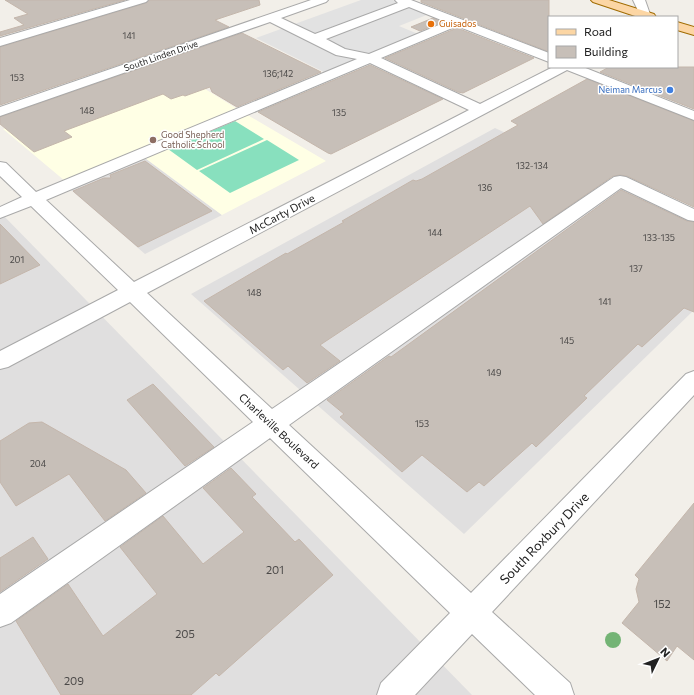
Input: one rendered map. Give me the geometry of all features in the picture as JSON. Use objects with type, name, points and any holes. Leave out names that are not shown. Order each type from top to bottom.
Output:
[{"type":"main road","points":[[597,0],[648,16]]},
{"type":"main road","points":[[678,26],[694,31]]},
{"type":"street","points":[[0,42],[142,0]]},
{"type":"street","name":"South Linden Drive","points":[[0,112],[272,18],[319,0]]},
{"type":"street","points":[[639,0],[648,16]]},
{"type":"street","points":[[315,39],[405,2],[548,58]]},
{"type":"street","points":[[272,18],[341,52],[370,58],[480,110]]},
{"type":"street","points":[[0,213],[457,22]]},
{"type":"street","name":"McCarty Drive","points":[[0,361],[561,68]]},
{"type":"street","points":[[574,68],[694,116]]},
{"type":"street","name":"Charleville Boulevard","points":[[0,167],[558,695]]},
{"type":"street","points":[[0,612],[620,181],[694,216]]},
{"type":"street","name":"South Roxbury Drive","points":[[393,695],[694,380]]},
{"type":"shaded area","points":[[361,0],[393,0],[429,14],[399,26],[418,34],[326,73],[256,38]]},
{"type":"shaded area","name":"Good Shepherd Catholic School","points":[[171,68],[326,161],[222,215],[145,158],[65,181],[3,129]]},
{"type":"shaded area","points":[[495,128],[694,222],[694,310],[464,534],[191,294]]},
{"type":"shaded area","points":[[145,158],[222,215],[145,254],[71,190]]},
{"type":"shaded area","points":[[0,212],[472,695],[0,695]]},
{"type":"green space","points":[[235,121],[264,139],[197,170],[168,149]]},
{"type":"green space","points":[[267,140],[299,160],[230,193],[199,171]]},
{"type":"building","points":[[5,0],[125,0],[0,36],[0,32],[24,25],[14,18],[28,14]]},
{"type":"building","points":[[150,0],[259,0],[260,5],[215,20],[229,27],[0,105],[0,47],[146,3]]},
{"type":"building","points":[[421,0],[549,0],[548,50],[547,51],[421,2]]},
{"type":"building","points":[[433,18],[442,22],[420,31],[411,27]]},
{"type":"building","points":[[457,28],[534,58],[463,93],[385,58]]},
{"type":"building","points":[[242,33],[321,72],[237,107],[212,92],[210,87],[185,96],[183,95],[171,99],[163,94],[64,131],[72,137],[34,152],[0,124],[0,117]]},
{"type":"building","points":[[370,65],[443,99],[331,154],[258,112]]},
{"type":"building","name":"Neiman Marcus","points":[[694,67],[694,109],[600,72],[607,68]]},
{"type":"building","points":[[587,79],[694,121],[694,207],[627,176],[620,175],[613,176],[543,224],[530,206],[320,345],[340,361],[307,383],[288,366],[283,370],[204,301],[286,253],[287,254],[344,222],[342,221],[413,180],[416,181],[422,179],[518,125],[511,121]]},
{"type":"building","points":[[145,161],[212,211],[138,247],[73,191],[104,178],[111,178],[110,175]]},
{"type":"building","points":[[621,190],[687,221],[694,222],[694,312],[684,308],[642,347],[638,344],[584,396],[587,398],[536,447],[532,443],[484,486],[479,482],[467,492],[422,455],[402,472],[340,417],[344,414],[327,400],[389,356],[391,357]]},
{"type":"building","points":[[0,224],[40,265],[0,284]]},
{"type":"building","points":[[153,384],[214,447],[185,466],[127,400]]},
{"type":"building","points":[[42,422],[126,470],[146,493],[105,521],[69,474],[16,506],[0,482],[0,441],[29,423]]},
{"type":"building","points":[[231,468],[256,494],[252,497],[295,542],[299,539],[333,575],[219,676],[216,673],[191,695],[61,695],[16,621],[68,584],[103,636],[157,594],[120,547],[163,516],[203,564],[244,532],[203,488]]},
{"type":"building","points":[[694,503],[694,660],[677,646],[667,661],[622,623],[639,602],[636,589],[639,579],[635,575]]},
{"type":"building","points":[[33,537],[48,559],[0,592],[0,558]]},
{"type":"place","name":"Guisados","points":[[431,24]]},
{"type":"place","name":"Neiman Marcus","points":[[670,90]]},
{"type":"place","name":"Good Shepherd Catholic School","points":[[153,140]]}]
